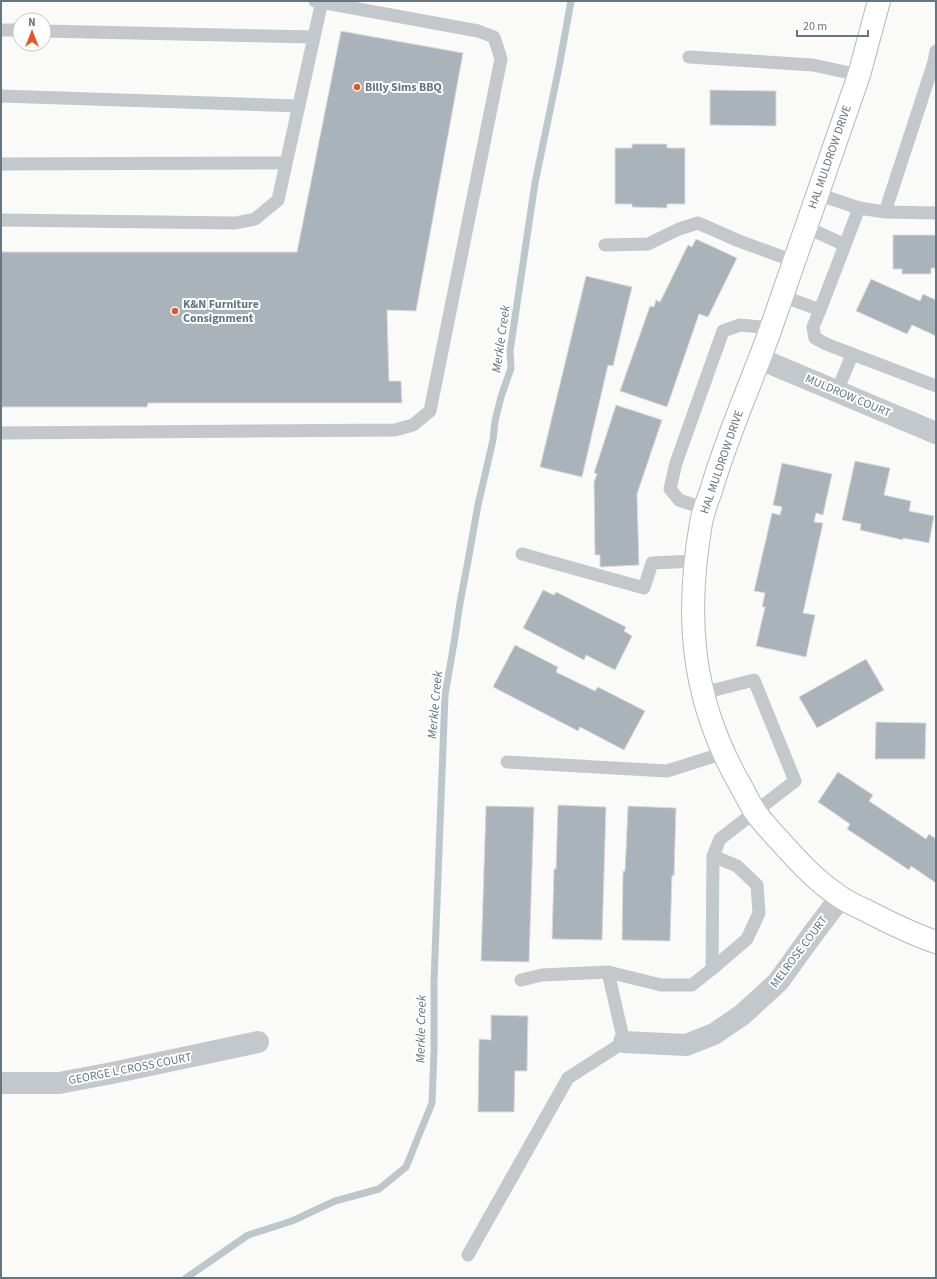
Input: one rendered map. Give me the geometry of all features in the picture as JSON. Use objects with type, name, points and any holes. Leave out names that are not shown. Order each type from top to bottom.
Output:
[{"type":"street","name":"HAL MULDROW DRIVE","points":[[880,1],[859,75],[760,359],[725,446],[705,509],[702,520],[692,597],[693,629],[696,666],[714,732],[729,766],[756,812],[810,874],[840,898],[882,919],[936,942]]},
{"type":"street","name":"MULDROW COURT","points":[[760,359],[936,433]]},
{"type":"street","name":"MELROSE COURT","points":[[624,1042],[686,1045],[714,1034],[742,1015],[778,982],[840,898]]},
{"type":"street","name":"GEORGE L CROSS COURT","points":[[1,1083],[59,1083],[258,1042]]},
{"type":"lane","points":[[1,220],[235,223],[255,219],[278,200],[314,37],[319,2],[478,31],[494,37],[501,58],[430,412],[413,425],[394,430],[1,433]]},
{"type":"lane","points":[[1,30],[12,30]]},
{"type":"lane","points":[[52,31],[314,37]]},
{"type":"lane","points":[[885,212],[934,62],[936,51]]},
{"type":"lane","points":[[689,56],[813,65],[859,75]]},
{"type":"lane","points":[[1,96],[299,106]]},
{"type":"lane","points":[[1,164],[286,163]]},
{"type":"lane","points":[[817,194],[859,208],[885,212],[936,213]]},
{"type":"lane","points":[[859,208],[813,327],[815,338],[852,355],[936,386]]},
{"type":"lane","points":[[605,244],[648,244],[679,229],[698,223],[794,261]]},
{"type":"lane","points":[[806,227],[845,244]]},
{"type":"lane","points":[[782,296],[820,310]]},
{"type":"lane","points":[[705,509],[679,500],[670,489],[676,463],[723,331],[740,325],[771,328]]},
{"type":"lane","points":[[837,391],[852,355]]},
{"type":"lane","points":[[522,554],[644,588],[652,563],[696,561]]},
{"type":"lane","points":[[703,693],[754,680],[794,781],[720,839],[714,856],[712,969]]},
{"type":"lane","points":[[508,762],[667,771],[724,753]]},
{"type":"lane","points":[[521,980],[542,975],[608,972],[661,985],[692,985],[747,938],[759,913],[757,885],[737,866],[714,856]]},
{"type":"lane","points":[[468,1255],[568,1078],[624,1042],[608,972]]},
{"type":"building","points":[[341,31],[463,53],[416,311],[387,310],[389,381],[401,381],[402,403],[148,403],[147,407],[1,407],[1,252],[297,252]]},
{"type":"building","points":[[710,90],[776,91],[776,126],[710,125]]},
{"type":"building","points":[[632,144],[667,144],[667,148],[685,148],[685,204],[667,204],[667,208],[632,207],[632,204],[615,204],[615,148],[632,148]]},
{"type":"building","points":[[893,235],[936,235],[936,268],[931,268],[931,274],[902,274],[902,269],[893,269]]},
{"type":"building","points":[[696,239],[737,258],[708,317],[699,314],[667,407],[620,391],[650,306],[654,307],[656,300],[660,302],[688,245],[692,247]]},
{"type":"building","points":[[586,276],[632,287],[613,366],[608,365],[582,477],[540,467]]},
{"type":"building","points":[[871,279],[920,301],[923,294],[936,300],[936,336],[912,325],[907,334],[856,311]]},
{"type":"building","points":[[616,405],[662,420],[637,494],[639,565],[600,567],[600,555],[595,555],[594,482],[597,474],[594,473]]},
{"type":"building","points":[[855,461],[890,468],[884,495],[911,501],[909,511],[934,516],[929,543],[903,538],[903,540],[860,530],[861,524],[842,520]]},
{"type":"building","points":[[782,463],[832,474],[823,515],[816,513],[814,522],[823,523],[803,613],[815,615],[806,657],[756,646],[765,607],[762,607],[765,593],[754,591],[772,513],[780,515],[782,507],[773,505]]},
{"type":"building","points":[[543,590],[554,595],[556,592],[626,627],[624,631],[632,636],[615,670],[586,655],[584,660],[523,628]]},
{"type":"building","points":[[515,645],[558,667],[556,672],[595,691],[598,687],[645,711],[624,750],[580,727],[578,731],[493,687]]},
{"type":"building","points":[[866,659],[884,690],[817,728],[799,697]]},
{"type":"building","points":[[876,722],[926,723],[925,759],[875,759]]},
{"type":"building","points":[[838,772],[873,795],[869,801],[926,839],[929,834],[936,839],[936,883],[911,866],[909,870],[847,829],[850,824],[818,802]]},
{"type":"building","points":[[558,805],[606,807],[602,940],[552,939]]},
{"type":"building","points":[[486,806],[534,807],[529,962],[481,961]]},
{"type":"building","points":[[628,806],[676,808],[670,941],[622,940],[623,871],[625,871]]},
{"type":"building","points":[[491,1015],[528,1016],[527,1071],[515,1071],[514,1112],[478,1112],[479,1039],[491,1040]]},
{"type":"waterway","name":"Merkle Creek","points":[[186,1278],[248,1235],[292,1221],[335,1201],[379,1189],[406,1167],[432,1103],[434,981],[445,695],[478,505],[493,440],[495,421],[511,368],[510,351],[535,183],[571,1]]},
{"type":"place","name":"Billy Sims BBQ","points":[[357,87]]},
{"type":"place","name":"K&N Furniture Consignment","points":[[175,311]]}]
